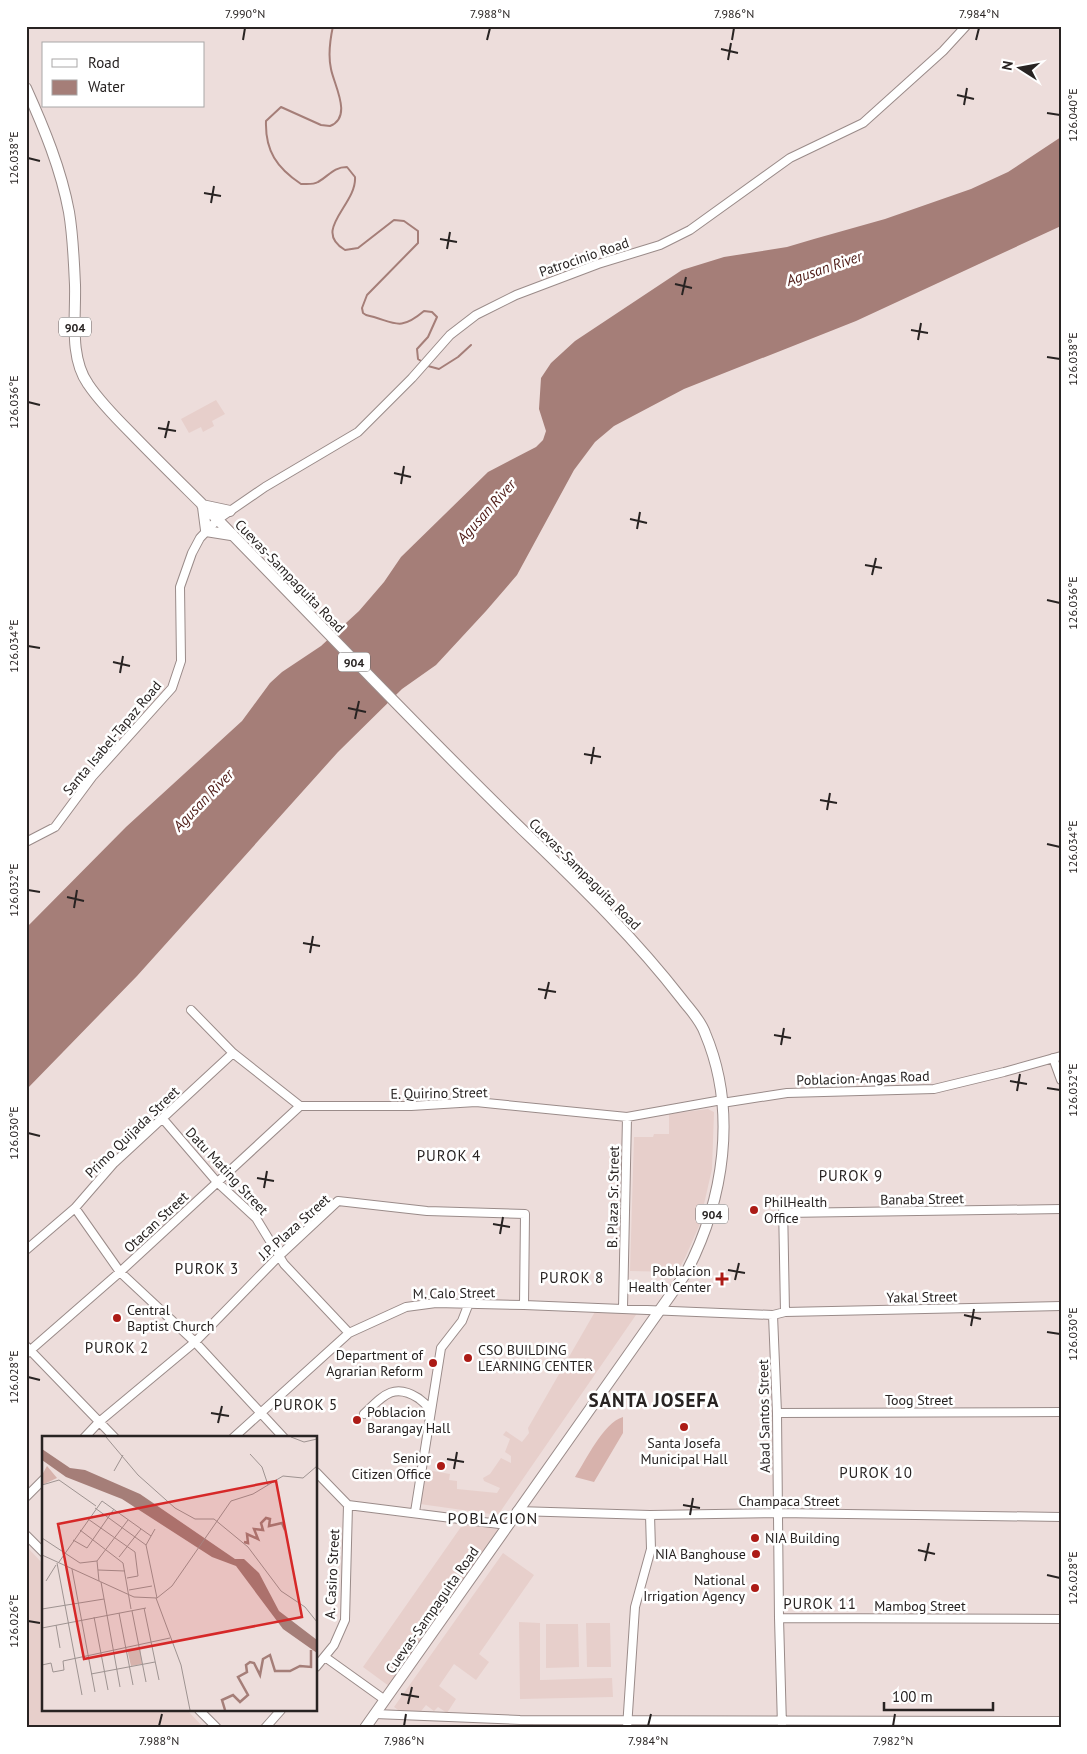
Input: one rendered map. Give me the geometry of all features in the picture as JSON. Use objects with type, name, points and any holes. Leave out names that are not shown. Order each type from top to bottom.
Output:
[{"type":"main road","name":"Cuevas-Sampaguita Road","points":[[26,88],[45,132],[66,196],[74,261],[76,351],[83,377],[106,407],[301,608],[407,716],[590,896],[657,966],[699,1021],[715,1062],[722,1102],[723,1157],[714,1206],[694,1258],[663,1309],[508,1525],[366,1728]]},
{"type":"main road","points":[[203,506],[230,511],[231,534],[206,531],[203,506]]},
{"type":"street","name":"Patrocinio Road","points":[[217,520],[265,487],[358,432],[412,378],[450,335],[476,315],[516,295],[598,264],[660,245],[690,230],[780,164],[863,123],[926,67],[966,26]]},
{"type":"street","name":"Santa Isabel-Tapaz Road","points":[[26,842],[56,827],[92,778],[172,688],[181,661],[180,587],[192,553],[206,531],[217,520]]},
{"type":"street","points":[[190,1010],[233,1053],[300,1106]]},
{"type":"street","name":"Primo Quijada Street","points":[[26,1250],[75,1208],[114,1163],[233,1053]]},
{"type":"street","name":"Poblacion-Angas Road","points":[[722,1102],[788,1093],[934,1089],[1057,1057]]},
{"type":"street","points":[[1057,1057],[1061,1080]]},
{"type":"street","name":"E. Quirino Street","points":[[300,1106],[411,1106],[476,1102],[627,1117],[722,1102]]},
{"type":"street","name":"Otacan Street","points":[[28,1350],[120,1272],[300,1106]]},
{"type":"street","name":"B. Plaza Sr. Street","points":[[623,1308],[627,1117]]},
{"type":"street","name":"Datu Mating Street","points":[[163,1119],[216,1182],[256,1218],[279,1256],[292,1273],[349,1333]]},
{"type":"street","name":"J.P. Plaza Street","points":[[86,1436],[99,1422],[194,1342],[279,1256],[338,1201],[427,1211],[519,1212],[525,1214],[524,1304]]},
{"type":"street","points":[[663,1309],[773,1315],[784,1312],[783,1203]]},
{"type":"street","points":[[75,1208],[120,1272],[194,1342],[282,1436]]},
{"type":"street","name":"Banaba Street","points":[[784,1213],[1061,1209]]},
{"type":"street","name":"M. Calo Street","points":[[235,1436],[349,1333],[406,1307],[436,1303],[469,1303],[663,1309]]},
{"type":"street","points":[[415,1512],[441,1348],[462,1321],[469,1303]]},
{"type":"street","name":"Yakal Street","points":[[784,1312],[1061,1306]]},
{"type":"street","name":"Abad Santos Street","points":[[773,1315],[778,1413],[778,1618],[782,1725]]},
{"type":"street","points":[[28,1350],[113,1436]]},
{"type":"street","points":[[364,1414],[387,1394],[398,1389],[408,1391],[421,1400],[429,1407],[431,1414]]},
{"type":"street","name":"Toog Street","points":[[778,1413],[1061,1412]]},
{"type":"street","points":[[318,1474],[348,1505],[508,1525]]},
{"type":"street","points":[[26,1497],[42,1481]]},
{"type":"street","name":"A. Casiro Street","points":[[318,1665],[334,1644],[345,1620],[348,1505]]},
{"type":"street","name":"Champaca Street","points":[[518,1511],[650,1515],[779,1513],[1061,1518]]},
{"type":"street","points":[[628,1724],[635,1607],[651,1549],[650,1515]]},
{"type":"street","points":[[26,1535],[42,1551]]},
{"type":"street","name":"Mambog Street","points":[[778,1618],[1061,1619]]},
{"type":"street","points":[[325,1657],[385,1700]]},
{"type":"street","points":[[202,1712],[217,1728]]},
{"type":"street","points":[[265,1728],[279,1712]]},
{"type":"street","points":[[375,1714],[628,1724],[782,1725],[1061,1722]]},
{"type":"shaded area","points":[[216,400],[225,414],[212,421],[214,426],[203,432],[201,427],[189,433],[181,419]]},
{"type":"shaded area","points":[[708,1109],[714,1112],[712,1169],[699,1226],[685,1258],[677,1272],[630,1271],[634,1137],[653,1137],[654,1134],[669,1134],[669,1114]]},
{"type":"shaded area","points":[[596,1310],[638,1312],[498,1515],[420,1504],[427,1470],[450,1474],[449,1480],[457,1481],[457,1489],[497,1493],[500,1488],[484,1481],[483,1478],[490,1474],[501,1458],[511,1463],[511,1456],[505,1452],[510,1439],[503,1435],[506,1431],[522,1442],[529,1433],[528,1428]]},
{"type":"shaded area","points":[[623,1417],[623,1433],[594,1482],[575,1477],[602,1434]]},
{"type":"shaded area","points":[[463,1524],[503,1530],[393,1689],[363,1667]]},
{"type":"shaded area","points":[[26,1546],[42,1563],[42,1712],[189,1712],[204,1728],[26,1728]]},
{"type":"shaded area","points":[[503,1553],[534,1575],[479,1654],[489,1662],[476,1680],[454,1664],[439,1686],[456,1699],[447,1713],[438,1707],[434,1711],[426,1705],[418,1715],[404,1714],[394,1707]]},
{"type":"shaded area","points":[[519,1622],[540,1623],[540,1680],[612,1678],[613,1697],[520,1699]]},
{"type":"shaded area","points":[[586,1623],[610,1623],[611,1667],[587,1667]]},
{"type":"shaded area","points":[[546,1624],[578,1624],[579,1667],[546,1668]]},
{"type":"water","name":"Agusan River","points":[[1061,137],[1061,226],[856,321],[684,389],[614,426],[595,442],[574,470],[517,575],[486,611],[436,665],[402,689],[338,752],[137,976],[26,1090],[26,928],[126,827],[242,721],[270,683],[282,672],[321,646],[359,611],[384,582],[401,557],[488,472],[536,447],[543,440],[546,431],[539,409],[541,378],[551,363],[575,341],[682,270],[724,257],[787,247],[885,219],[971,189],[1008,172]]},
{"type":"waterway","points":[[333,26],[330,42],[330,59],[341,108],[337,122],[330,126],[321,125],[281,107],[266,121],[266,132],[270,150],[285,172],[301,184],[316,183],[342,167],[347,167],[355,177],[350,197],[338,216],[332,234],[336,242],[345,250],[358,248],[394,220],[404,221],[418,231],[418,243],[367,295],[362,308],[363,313],[366,315],[396,324],[408,322],[424,311],[432,312],[437,317],[428,337],[417,349],[418,359],[424,363]]},
{"type":"waterway","points":[[428,366],[439,369],[458,357],[471,345]]},
{"type":"place","name":"PhilHealth Office","points":[[754,1210]]},
{"type":"place","name":"Poblacion Health Center","points":[[722,1279]]},
{"type":"place","name":"Central Baptist Church","points":[[117,1318]]},
{"type":"place","name":"CSO BUILDING LEARNING CENTER","points":[[468,1358]]},
{"type":"place","name":"Department of Agrarian Reform","points":[[433,1363]]},
{"type":"place","name":"Poblacion Barangay Hall","points":[[357,1420]]},
{"type":"place","name":"Santa Josefa Municipal Hall","points":[[684,1427]]},
{"type":"place","name":"Senior Citizen Office","points":[[441,1466]]},
{"type":"place","name":"NIA Building","points":[[755,1538]]},
{"type":"place","name":"NIA Banghouse","points":[[756,1554]]},
{"type":"place","name":"National Irrigation Agency","points":[[755,1588]]},
{"type":"district","name":"PUROK 4","points":[[449,1155]]},
{"type":"district","name":"PUROK 9","points":[[851,1175]]},
{"type":"district","name":"PUROK 3","points":[[207,1268]]},
{"type":"district","name":"PUROK 8","points":[[572,1277]]},
{"type":"district","name":"PUROK 2","points":[[117,1347]]},
{"type":"district","name":"SANTA JOSEFA","points":[[654,1400]]},
{"type":"district","name":"PUROK 5","points":[[306,1404]]},
{"type":"district","name":"PUROK 10","points":[[876,1472]]},
{"type":"district","name":"POBLACION","points":[[493,1518]]},
{"type":"district","name":"PUROK 11","points":[[820,1603]]}]
